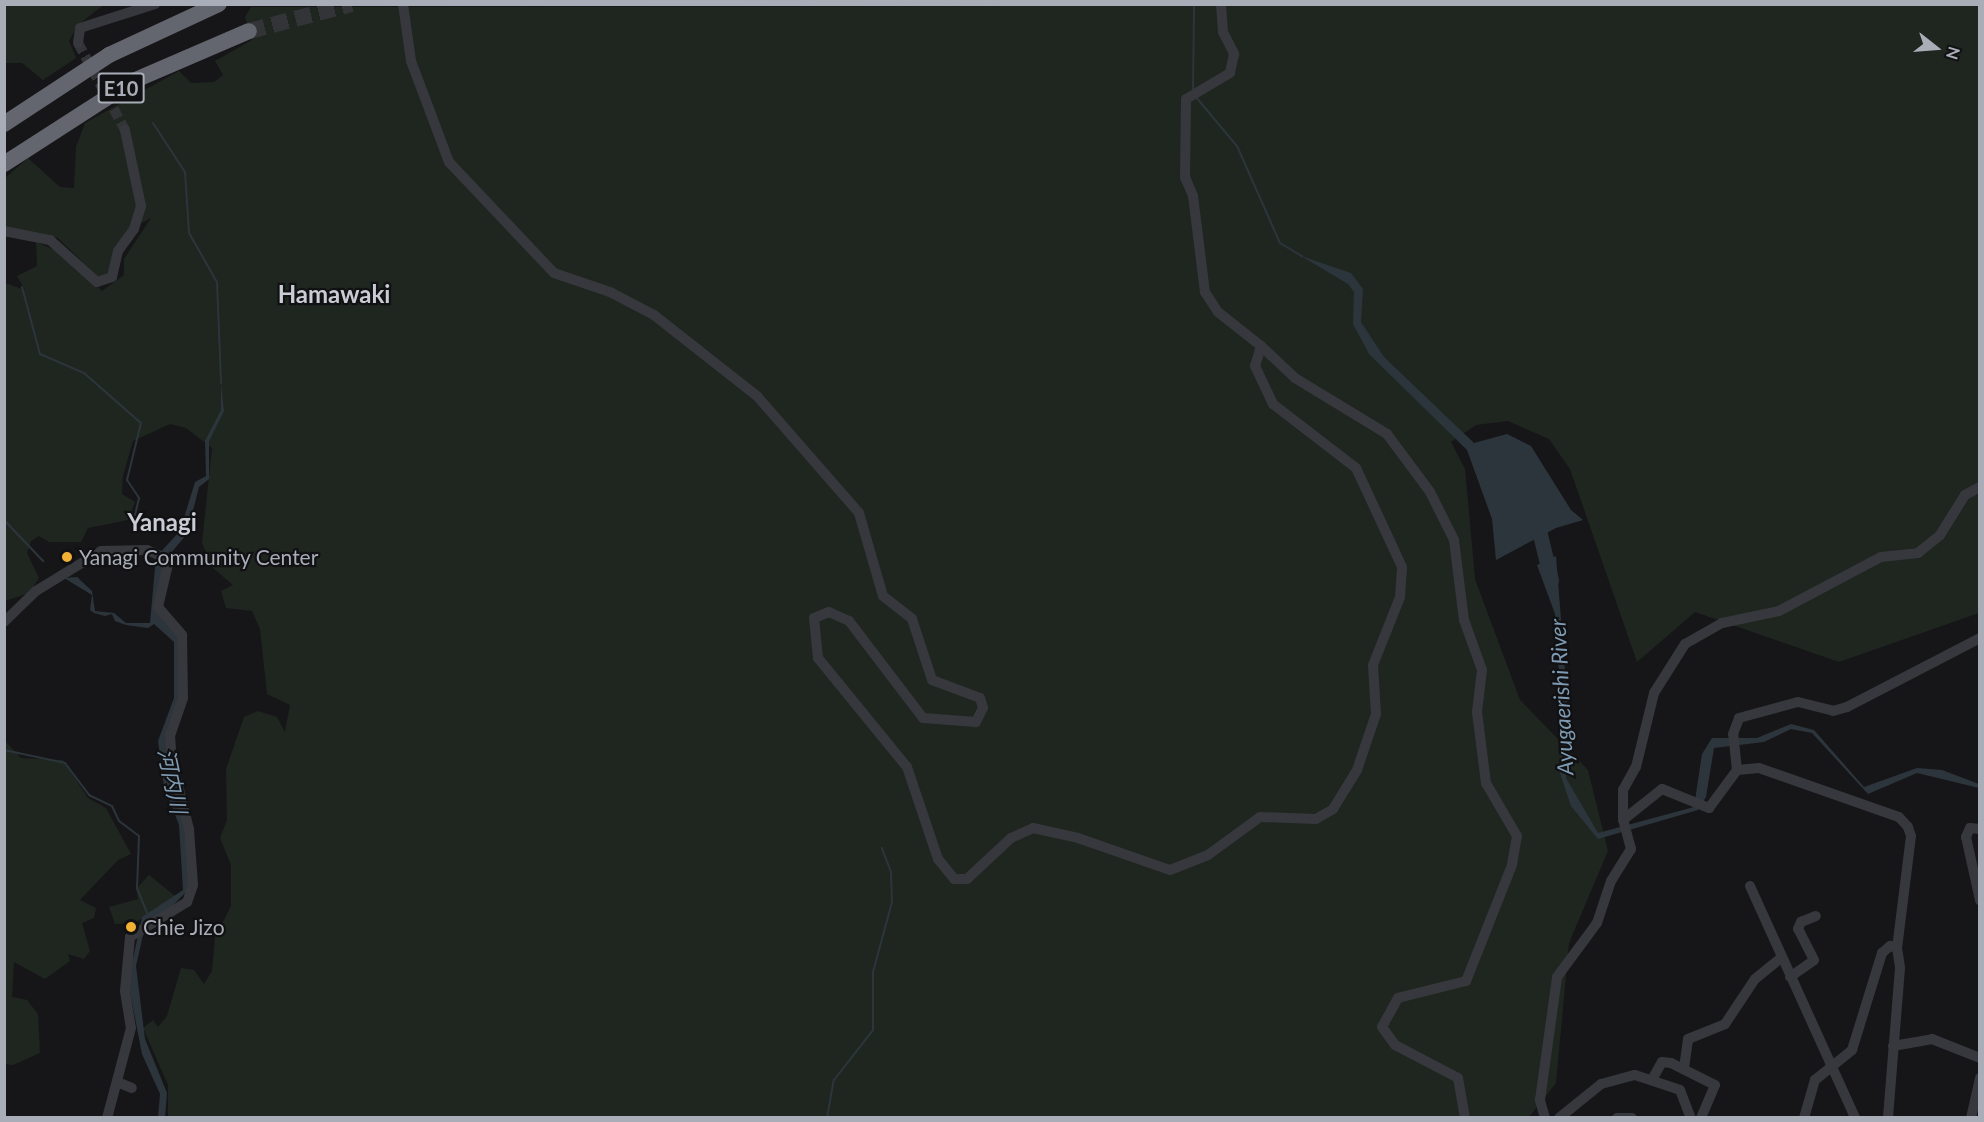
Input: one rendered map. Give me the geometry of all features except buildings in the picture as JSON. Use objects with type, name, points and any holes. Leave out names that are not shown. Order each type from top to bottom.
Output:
[{"type":"highway","name":"E10","points":[[4,124],[109,55],[219,4]]},
{"type":"highway","name":"E10","points":[[4,165],[133,81],[249,31]]},
{"type":"street","points":[[78,42],[81,28],[155,4]]},
{"type":"street","points":[[402,4],[411,61],[449,162],[554,273],[645,310],[756,396],[859,513],[883,596],[912,619],[932,680],[980,698],[983,708],[976,722],[923,718],[849,621],[829,612],[814,618],[818,658],[907,767],[938,859],[954,879],[968,879],[1011,838],[1033,828],[1078,838],[1161,870],[1179,869],[1260,817],[1324,817],[1350,786],[1376,714],[1373,665],[1400,597],[1402,567],[1356,468],[1273,404],[1255,366],[1261,345]]},
{"type":"street","points":[[1221,4],[1232,64],[1230,73],[1186,99],[1185,177],[1193,196],[1205,292],[1218,312],[1261,345],[1295,378],[1387,434],[1430,492],[1454,540],[1464,620],[1482,670],[1478,712],[1486,783],[1514,822],[1517,844],[1466,981],[1398,998],[1381,1029],[1395,1045],[1458,1078],[1465,1118]]},
{"type":"street","points":[[4,231],[50,240],[97,282],[112,278],[118,251],[134,229],[141,206],[125,130]]},
{"type":"street","points":[[1545,1118],[1540,1100],[1557,977],[1597,923],[1611,881],[1631,849],[1624,827],[1623,790],[1636,766],[1654,693],[1685,644],[1722,623],[1779,611],[1881,557],[1918,553],[1940,536],[1965,495],[1980,487]]},
{"type":"street","points":[[4,622],[36,591],[101,551],[163,555],[158,607],[182,635],[183,698],[171,744],[189,829],[193,885],[188,902],[139,932],[125,976],[131,1028],[107,1118]]},
{"type":"street","points":[[1624,827],[1662,789],[1709,808],[1731,786],[1737,770],[1733,740],[1739,718],[1764,708],[1798,702],[1833,711],[1847,707],[1980,638]]},
{"type":"street","points":[[1737,770],[1759,768],[1899,817],[1908,827],[1911,836],[1897,948],[1900,968],[1888,1118]]},
{"type":"street","points":[[1980,829],[1970,828],[1965,837],[1980,900]]},
{"type":"street","points":[[1750,886],[1855,1118]]},
{"type":"street","points":[[1790,977],[1814,960],[1798,929],[1801,922],[1816,916]]},
{"type":"street","points":[[1804,1118],[1815,1080],[1852,1050],[1882,953],[1897,948]]},
{"type":"street","points":[[1684,1068],[1688,1039],[1725,1024],[1755,979],[1781,958]]},
{"type":"street","points":[[1893,1046],[1932,1039],[1980,1058]]},
{"type":"street","points":[[1653,1078],[1662,1062],[1684,1068],[1715,1085],[1701,1118]]},
{"type":"street","points":[[1559,1117],[1612,1079],[1653,1078],[1680,1090],[1691,1118]]},
{"type":"street","points":[[1971,1118],[1980,1078]]},
{"type":"street","points":[[117,1082],[132,1088]]},
{"type":"street","points":[[1617,1118],[1632,1118]]},
{"type":"shaded area","points":[[100,4],[102,6],[78,25],[69,41],[76,58],[43,80],[22,63],[5,63],[4,5]]},
{"type":"shaded area","points":[[1979,5],[1979,613],[1839,662],[1695,612],[1637,662],[1570,469],[1549,439],[1508,421],[1476,425],[1451,442],[1465,469],[1475,579],[1520,700],[1588,770],[1608,851],[1569,943],[1556,1083],[1529,1117],[168,1117],[168,1085],[143,1028],[153,1020],[158,1027],[167,1016],[181,968],[194,970],[204,984],[212,971],[215,938],[231,906],[231,865],[220,838],[227,820],[226,769],[244,717],[258,711],[277,717],[285,732],[290,705],[267,694],[260,629],[252,611],[226,608],[221,591],[233,585],[213,568],[202,543],[212,448],[186,428],[170,424],[133,441],[123,476],[122,494],[135,502],[128,520],[88,528],[81,542],[49,542],[39,536],[31,541],[27,553],[39,578],[29,593],[5,601],[5,283],[25,290],[17,276],[37,266],[36,242],[60,252],[102,291],[124,275],[124,259],[151,218],[126,231],[108,275],[99,278],[58,238],[5,228],[5,178],[28,158],[60,187],[74,188],[76,147],[85,123],[179,71],[191,83],[214,82],[223,75],[215,61],[252,40],[245,17],[251,7]]},
{"type":"shaded area","points":[[5,741],[21,758],[63,760],[88,798],[106,808],[131,854],[118,860],[80,900],[96,908],[94,918],[82,923],[90,951],[84,959],[68,954],[70,961],[45,979],[14,962],[12,997],[27,1000],[38,1014],[40,1053],[13,1065],[4,1064]]},
{"type":"shaded area","points":[[149,875],[175,896],[135,923],[115,924],[109,907],[138,899],[136,889]]},
{"type":"water","points":[[1301,256],[1351,273],[1363,289],[1361,322],[1384,357],[1474,443],[1507,434],[1531,446],[1571,510],[1583,520],[1556,528],[1496,560],[1492,519],[1467,450],[1369,354],[1353,324],[1354,292],[1348,284]]},
{"type":"water","points":[[221,383],[224,411],[209,441],[209,479],[199,487],[187,534],[164,561],[156,609],[178,636],[179,698],[169,770],[183,816],[190,888],[143,935],[136,966],[145,1039],[167,1093],[165,1117],[158,1117],[160,1094],[142,1054],[128,982],[142,917],[183,890],[179,825],[164,786],[158,741],[174,698],[174,642],[154,624],[148,628],[126,625],[115,621],[112,614],[105,616],[94,613],[90,610],[92,595],[64,578],[77,577],[92,591],[95,611],[114,613],[126,623],[150,623],[156,557],[180,531],[195,482],[206,476],[205,441],[221,410]]},
{"type":"water","points":[[1556,556],[1570,734],[1566,778],[1598,833],[1694,807],[1702,754],[1712,738],[1757,738],[1791,724],[1814,730],[1864,787],[1917,768],[1942,770],[1979,784],[1979,788],[1917,773],[1868,794],[1812,733],[1791,729],[1764,742],[1714,748],[1706,797],[1698,810],[1598,839],[1571,806],[1559,770],[1563,734],[1555,614],[1537,565]]},
{"type":"waterway","points":[[1193,91],[1194,4]]},
{"type":"waterway","points":[[1195,96],[1237,146],[1280,243],[1302,256]]},
{"type":"waterway","points":[[153,123],[185,172],[189,233],[217,282],[221,383]]},
{"type":"waterway","points":[[22,287],[40,354],[84,373],[141,423],[127,480],[139,498],[134,520]]},
{"type":"waterway","name":"Ayugaerishi River","points":[[1536,518],[1551,580]]},
{"type":"waterway","points":[[4,520],[43,561]]},
{"type":"waterway","points":[[4,750],[65,763],[89,795],[112,806],[119,821],[139,836],[137,888],[147,913]]},
{"type":"waterway","points":[[827,1118],[834,1080],[873,1030],[873,972],[892,902],[891,872],[882,848]]},
{"type":"tunnel","points":[[249,31],[351,4]]},
{"type":"tunnel","points":[[78,43],[125,130]]},
{"type":"place","name":"Yanagi Community Center","points":[[67,557]]},
{"type":"place","name":"Chie Jizo","points":[[131,927]]},
{"type":"district","name":"Hamawaki","points":[[334,294]]},
{"type":"district","name":"Yanagi","points":[[162,522]]},
{"type":"water label","name":"河内川","points":[[173,781]]}]
